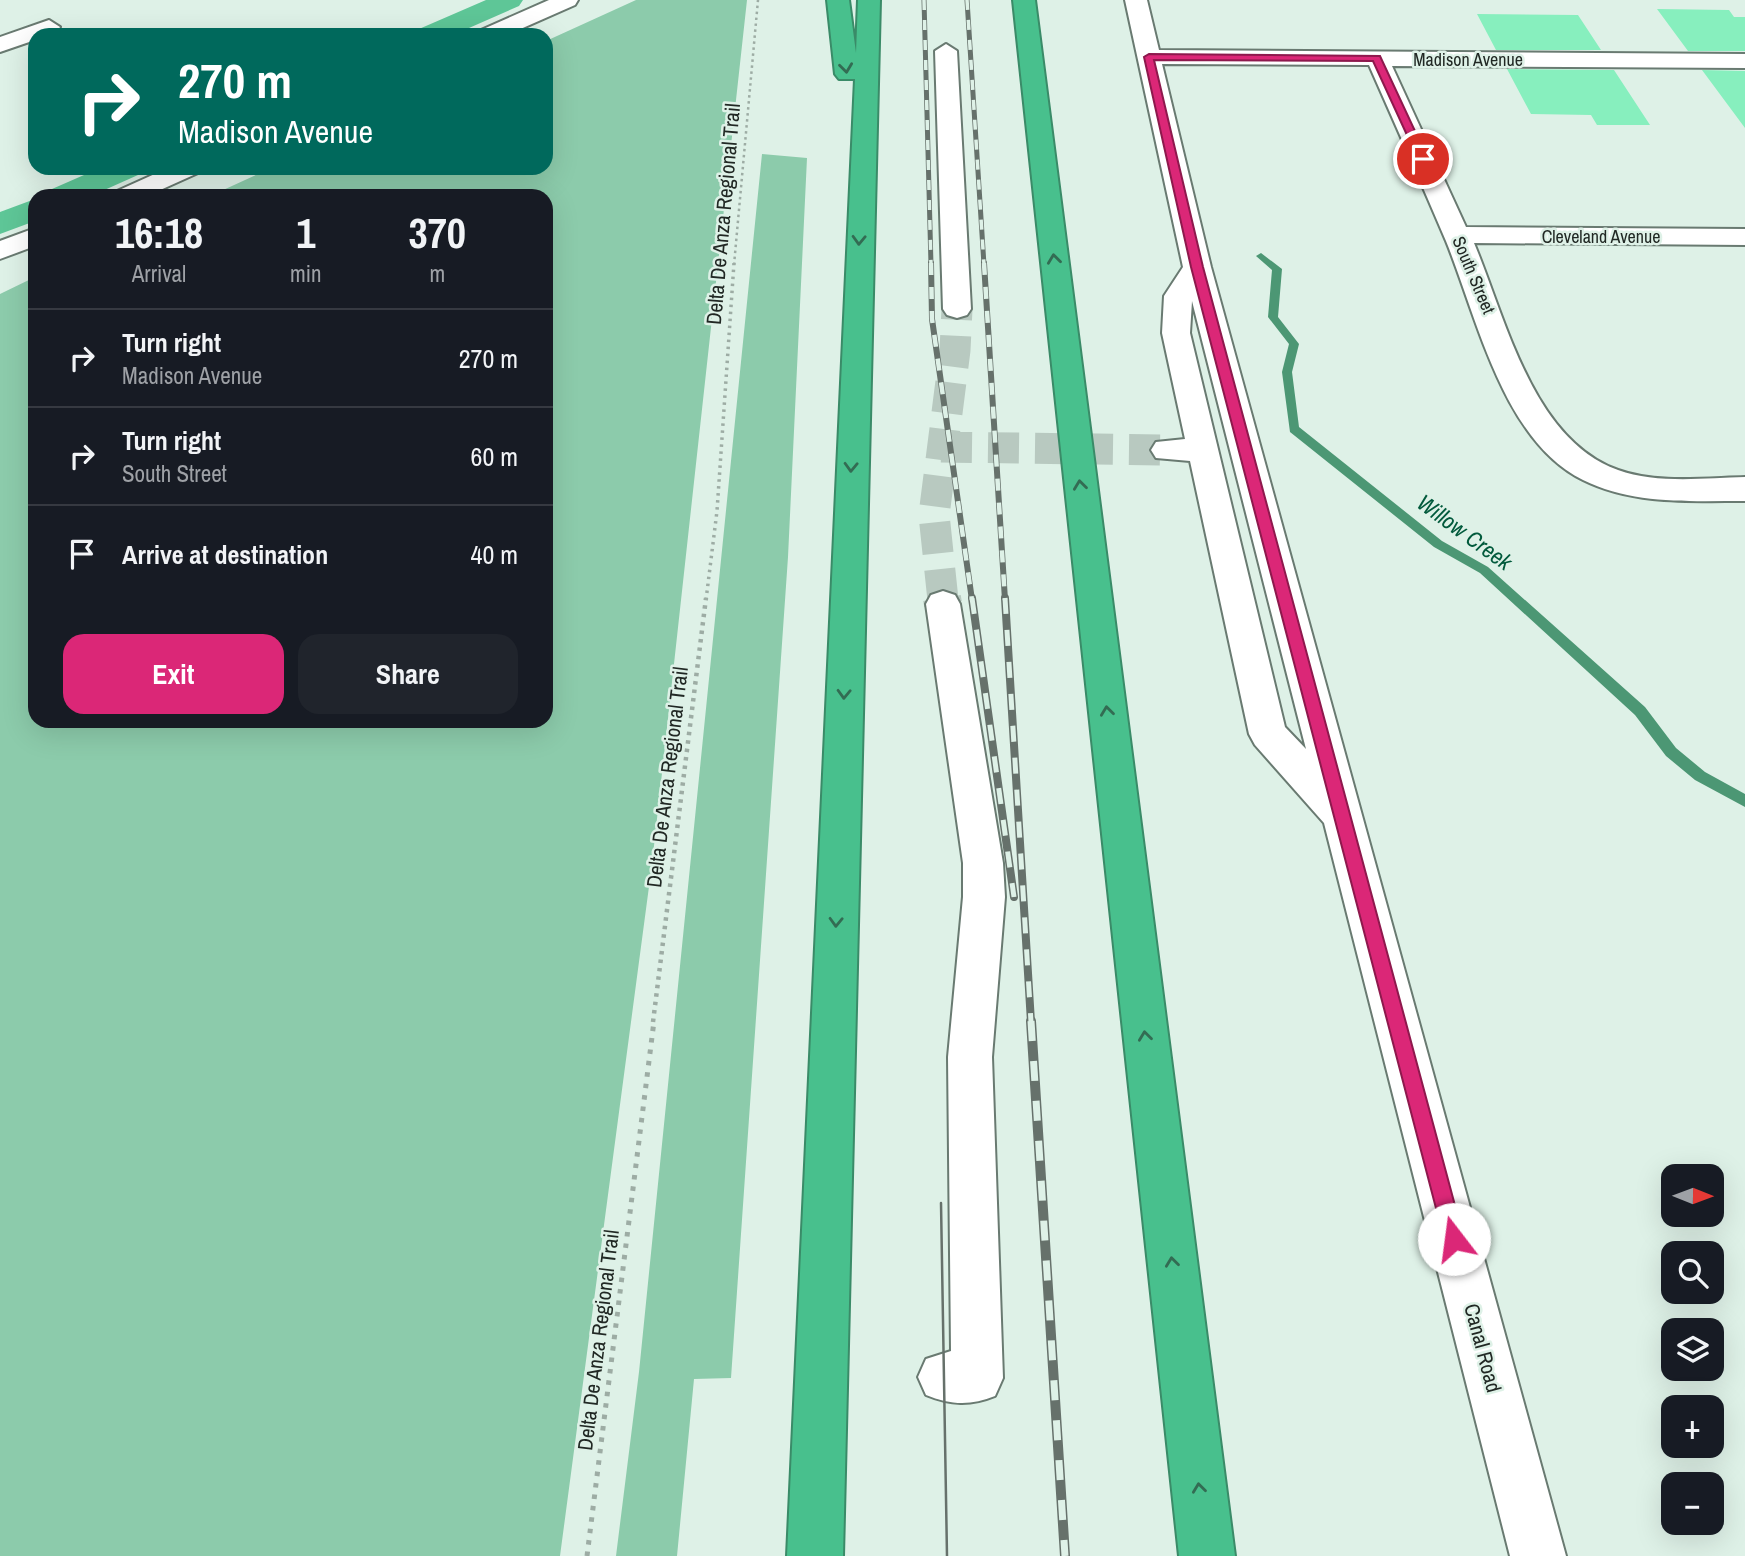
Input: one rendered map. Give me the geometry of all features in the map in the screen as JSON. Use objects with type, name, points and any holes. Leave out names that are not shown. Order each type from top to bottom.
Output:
[{"type":"highway","points":[[838,0],[861,179]]},
{"type":"highway","points":[[815,1556],[869,0]]},
{"type":"highway","points":[[1024,0],[1207,1556]]},
{"type":"highway","points":[[1030,49],[1042,0]]},
{"type":"street","points":[[505,28],[568,0]]},
{"type":"street","name":"Canal Road","points":[[1136,0],[1197,267],[1538,1556]]},
{"type":"street","points":[[0,44],[28,34]]},
{"type":"street","points":[[947,51],[957,309]]},
{"type":"street","name":"Madison Avenue","points":[[1149,57],[1745,61]]},
{"type":"street","name":"South Street","points":[[1377,58],[1457,235],[1526,400],[1545,433],[1565,454],[1595,474],[1622,482],[1679,489],[1745,489]]},
{"type":"street","points":[[142,189],[173,175]]},
{"type":"street","name":"Cleveland Avenue","points":[[1457,235],[1745,237]]},
{"type":"street","points":[[0,251],[28,239]]},
{"type":"street","points":[[1197,267],[1178,296],[1176,333],[1268,734],[1342,816]]},
{"type":"street","points":[[1167,450],[1204,450]]},
{"type":"street","points":[[943,604],[983,863],[984,897],[970,1057],[977,1378],[944,1377]]},
{"type":"path","name":"Delta De Anza Regional Trail","points":[[587,1556],[717,512],[738,212],[758,0]]},
{"type":"green space","points":[[636,0],[747,0],[652,864],[560,1556],[0,1556],[0,294],[28,280],[28,728],[553,728],[553,189],[225,189],[256,175],[553,175],[553,38]]},
{"type":"green space","points":[[762,154],[807,158],[788,557],[731,1378],[694,1379],[677,1556],[616,1556],[639,1372]]},
{"type":"building","points":[[1657,9],[1729,10],[1734,17],[1745,17],[1745,51],[1688,51]]},
{"type":"building","points":[[1477,14],[1578,15],[1601,50],[1496,50]]},
{"type":"building","points":[[1507,69],[1614,70],[1650,125],[1597,125],[1591,115],[1531,114]]},
{"type":"building","points":[[1702,70],[1745,71],[1745,128]]},
{"type":"waterway","points":[[445,28],[509,0]]},
{"type":"waterway","points":[[80,189],[111,175]]},
{"type":"waterway","points":[[0,224],[28,212]]},
{"type":"waterway","name":"Willow Creek","points":[[1261,256],[1277,269],[1273,317],[1294,344],[1287,372],[1294,429],[1438,544],[1484,570],[1640,711],[1671,752],[1700,776],[1745,801]]},
{"type":"tunnel","points":[[943,447],[955,350],[957,309]]},
{"type":"tunnel","points":[[943,447],[1167,450]]},
{"type":"tunnel","points":[[943,447],[934,515],[943,600]]},
{"type":"tunnel","points":[[942,598],[943,604]]},
{"type":"tram line","points":[[941,1203],[947,1556]]},
{"type":"railway","points":[[924,0],[931,265]]},
{"type":"railway","points":[[967,0],[984,265]]},
{"type":"railway","points":[[931,263],[932,319],[972,600]]},
{"type":"railway","points":[[984,263],[1005,600]]},
{"type":"railway","points":[[972,598],[1014,897]]},
{"type":"railway","points":[[1005,598],[1031,1022]]},
{"type":"railway","points":[[1031,1021],[1065,1556]]},
{"type":"route","points":[[1423,159],[1377,58],[1149,57],[1197,267],[1454,1239]]}]
